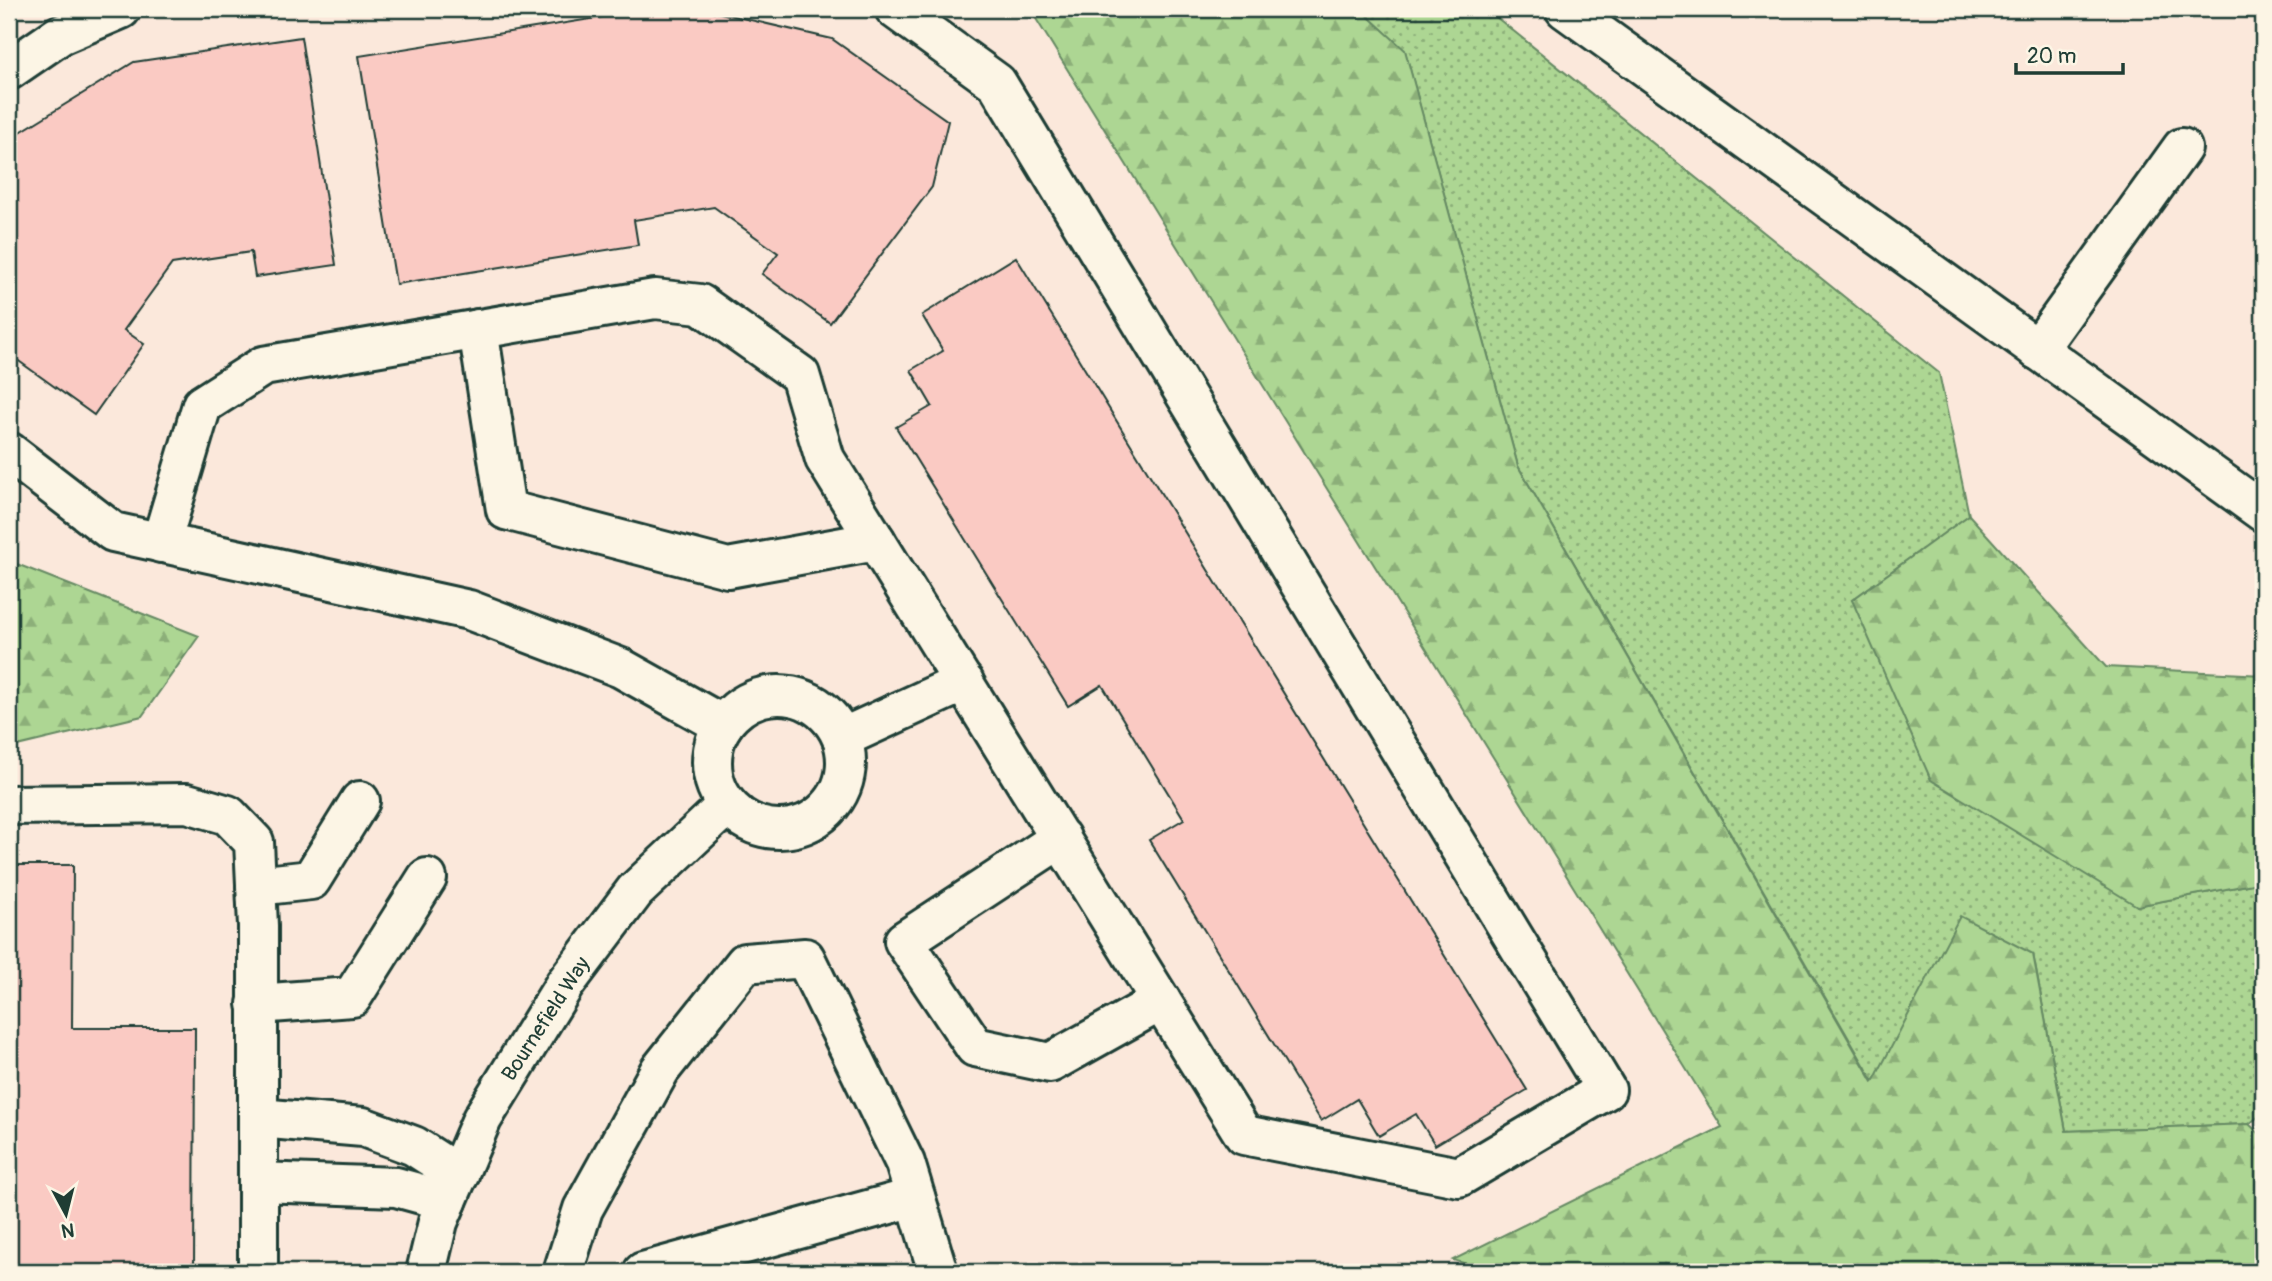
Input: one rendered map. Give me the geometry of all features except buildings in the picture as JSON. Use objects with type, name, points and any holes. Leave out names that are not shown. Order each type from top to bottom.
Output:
[{"type":"street","points":[[9,69],[60,35],[121,9]]},
{"type":"street","points":[[161,543],[202,405],[263,366],[655,299],[700,304],[800,375],[825,459],[1244,1135],[1459,1177],[1606,1090],[997,83],[895,9]]},
{"type":"street","points":[[1565,9],[2263,512]]},
{"type":"street","points":[[2037,350],[2182,149]]},
{"type":"street","points":[[478,329],[506,510],[728,568],[876,541]]},
{"type":"street","points":[[9,452],[113,532],[469,610],[621,668],[723,725]]},
{"type":"street","points":[[842,738],[964,682]]},
{"type":"street","points":[[776,695],[796,697],[816,706],[831,719],[842,738],[846,758],[844,779],[836,798],[822,814],[804,824],[783,829],[762,827],[743,819],[727,805],[716,786],[712,765],[714,744],[723,725],[737,709],[755,699],[776,695]]},
{"type":"street","points":[[256,886],[311,880],[360,801]]},
{"type":"street","points":[[9,805],[187,803],[228,815],[254,842],[259,1118],[258,1272]]},
{"type":"street","name":"Bournefield Way","points":[[426,1272],[438,1222],[482,1119],[565,984],[635,891],[727,805]]},
{"type":"street","points":[[1061,838],[904,941],[975,1048],[1050,1063],[1161,1001]]},
{"type":"street","points":[[257,1004],[352,997],[427,878]]},
{"type":"street","points":[[563,1272],[583,1209],[660,1070],[745,963],[805,958],[905,1163],[937,1272]]},
{"type":"street","points":[[259,1118],[363,1127],[414,1146],[453,1188]]},
{"type":"street","points":[[259,1182],[453,1188]]},
{"type":"street","points":[[643,1272],[915,1197]]},
{"type":"green space","points":[[1030,9],[1360,9],[1405,50],[1518,466],[1873,1082],[1960,916],[2033,954],[2066,1131],[2249,1124],[2263,1137],[2263,1272],[1495,1272],[1453,1260],[1722,1127]]},
{"type":"green space","points":[[1360,9],[1486,9],[1939,373],[1969,515],[1852,600],[2137,906],[2263,882],[2263,1113],[2249,1124],[2066,1131],[2033,954],[1874,1082],[1518,466],[1405,51]]},
{"type":"green space","points":[[1969,515],[2106,667],[2263,675],[2263,882],[2137,906],[1931,780],[1852,600]]},
{"type":"green space","points":[[9,561],[199,636],[142,716],[9,748]]}]
